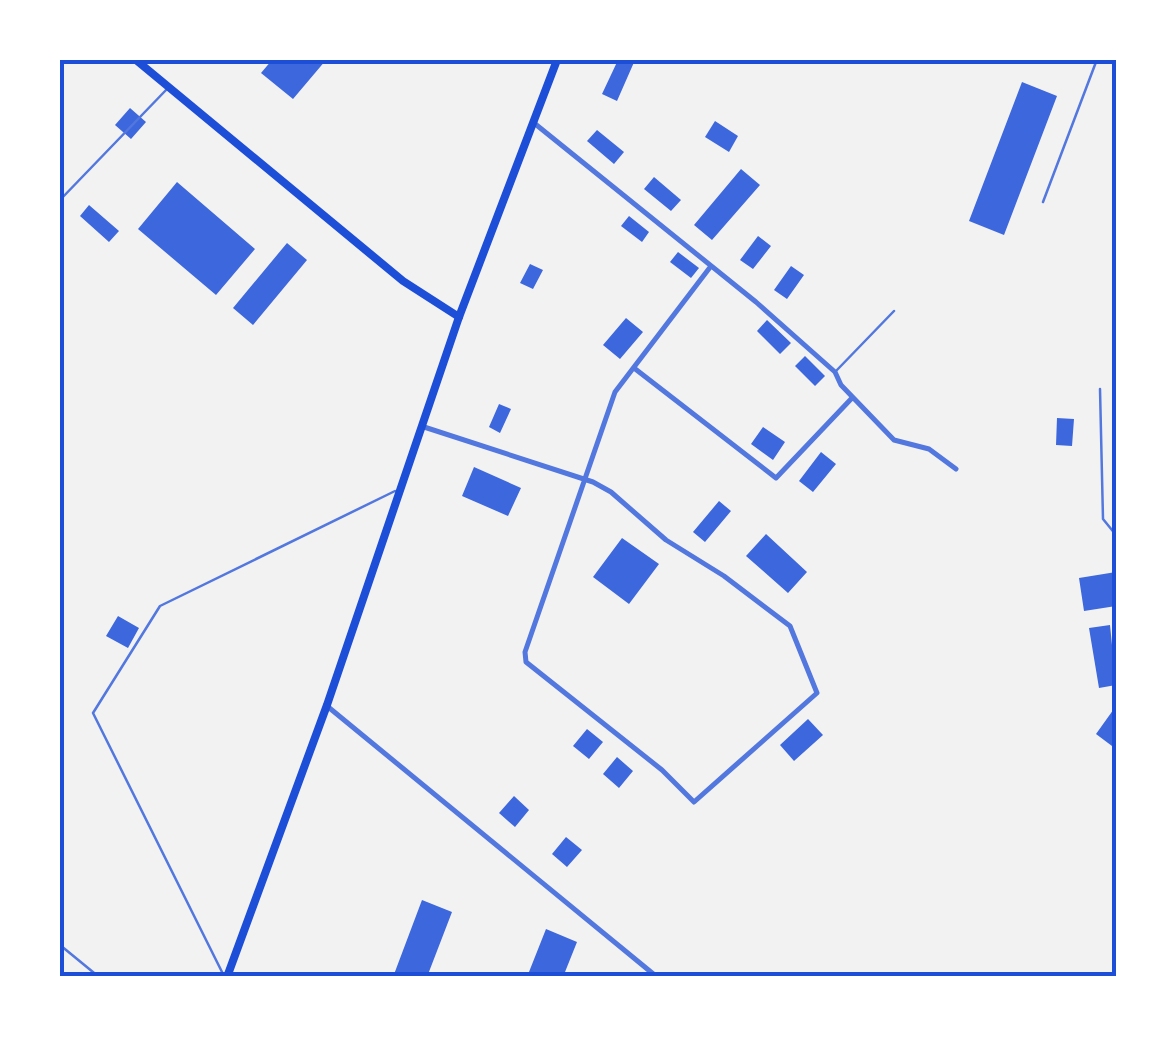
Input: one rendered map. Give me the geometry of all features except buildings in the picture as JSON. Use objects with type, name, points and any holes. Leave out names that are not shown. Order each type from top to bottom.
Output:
[{"type":"main road","points":[[136,60],[403,281],[459,317]]},
{"type":"main road","points":[[226,977],[326,706],[459,317],[557,60]]},
{"type":"street","points":[[534,123],[835,372],[852,398],[894,440],[929,448],[956,469]]},
{"type":"street","points":[[422,426],[584,480],[611,492],[666,540],[724,576],[790,626],[817,693],[694,802],[662,770],[526,662],[525,652],[584,480],[615,392],[711,266]]},
{"type":"street","points":[[634,368],[776,478],[852,398]]},
{"type":"street","points":[[326,706],[657,977]]},
{"type":"lane","points":[[1044,202],[1096,62],[1091,60]]},
{"type":"lane","points":[[60,200],[168,88]]},
{"type":"lane","points":[[835,372],[894,311]]},
{"type":"lane","points":[[1100,389],[1103,519],[1116,535]]},
{"type":"lane","points":[[226,977],[93,713],[160,606],[400,489]]},
{"type":"lane","points":[[60,945],[100,977]]}]
